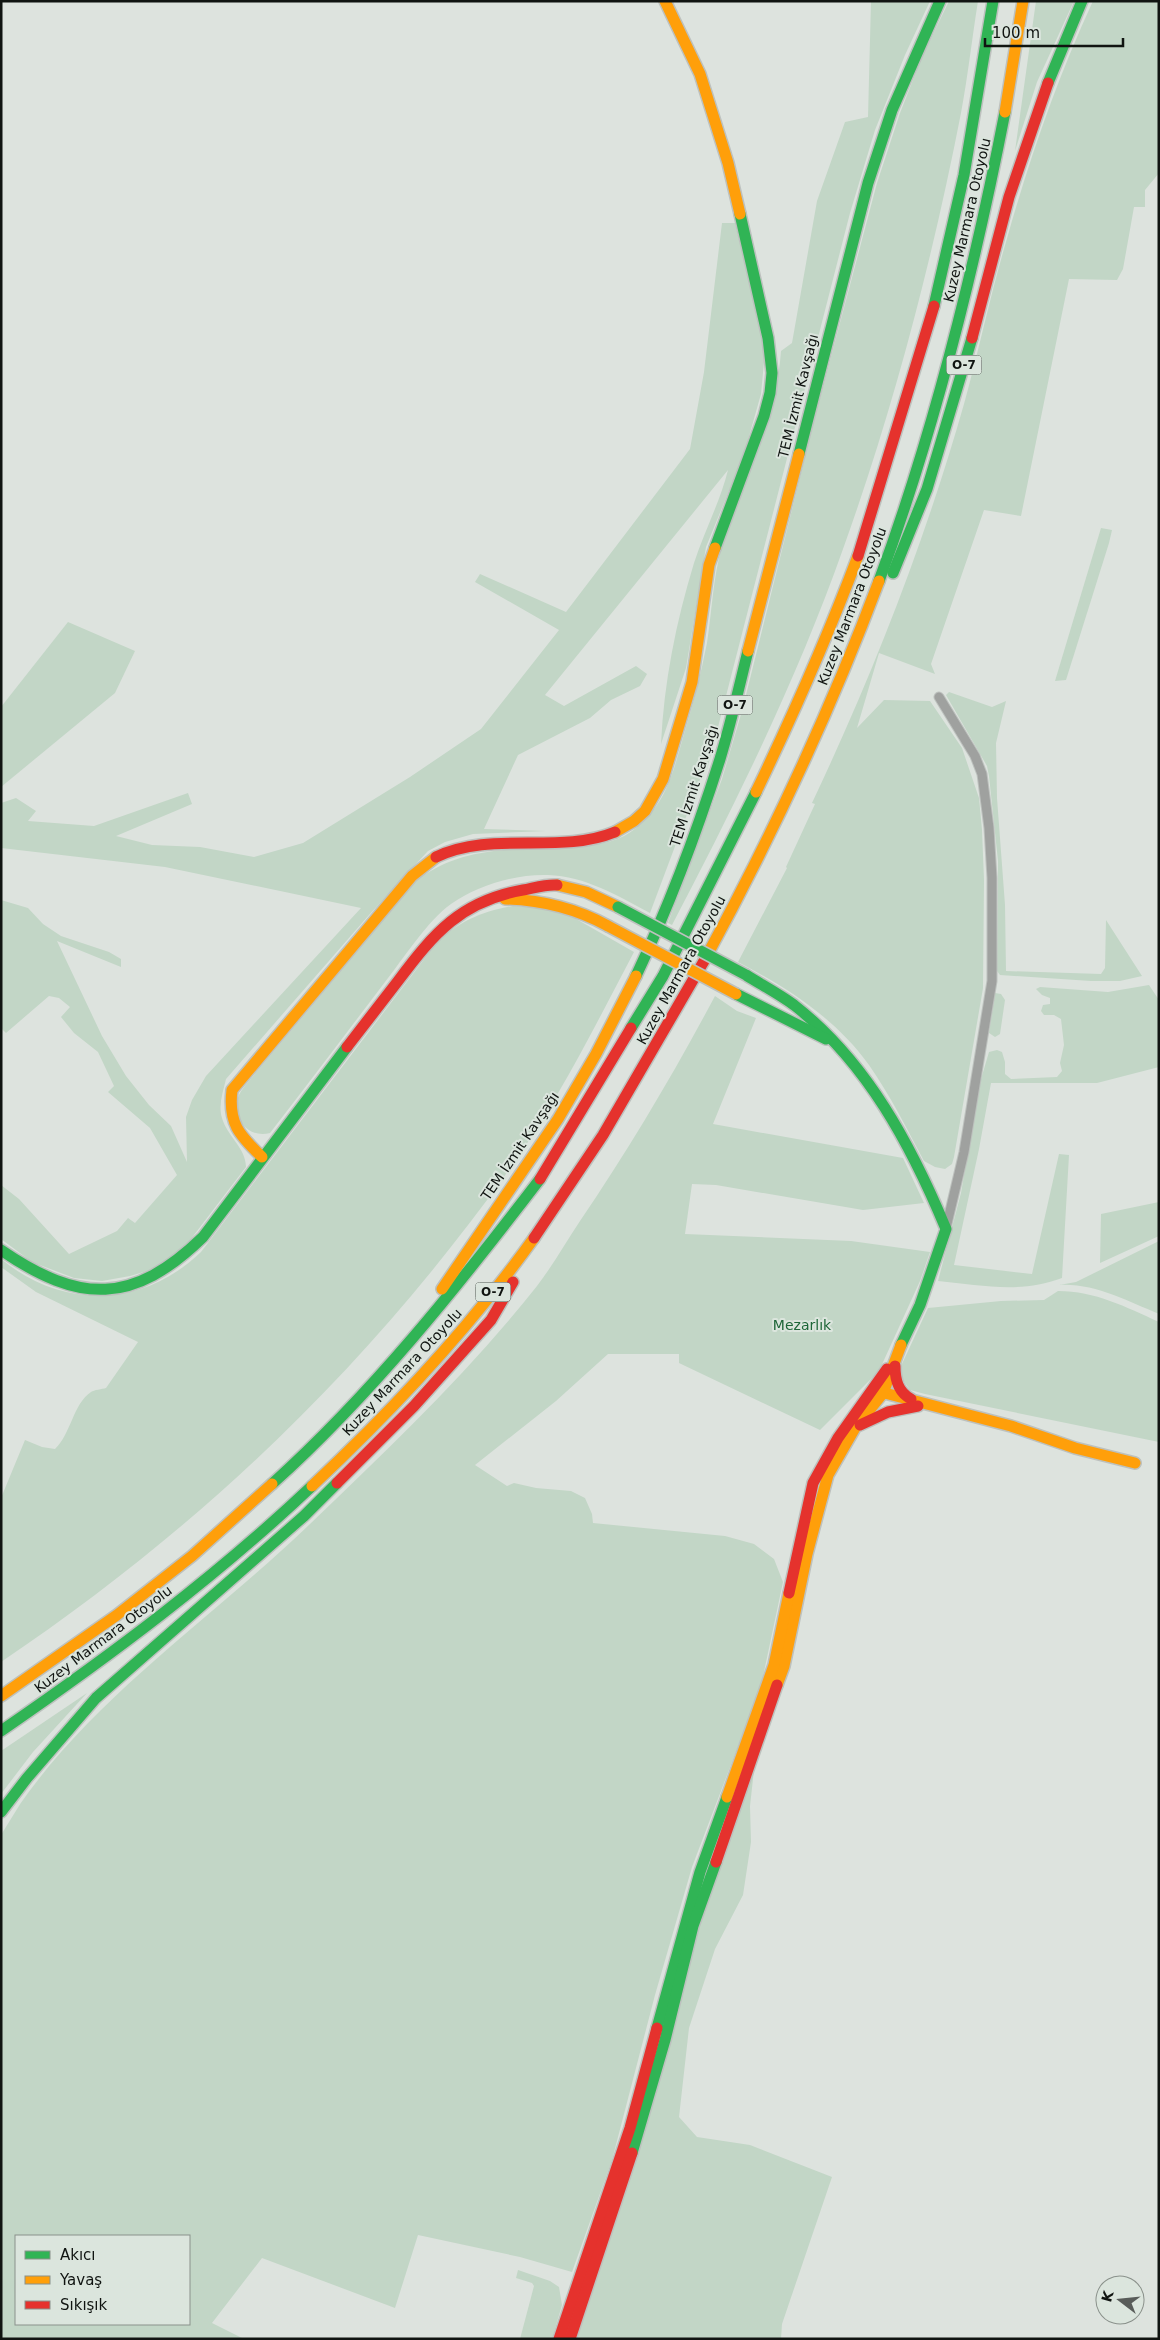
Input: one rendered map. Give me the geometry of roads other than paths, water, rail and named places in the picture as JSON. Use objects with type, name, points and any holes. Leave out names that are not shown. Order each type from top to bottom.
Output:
[{"type":"main road","points":[[262,1157],[236,1129],[230,1109],[232,1090],[412,876],[436,857],[464,847],[580,840],[610,835],[630,825],[646,810],[656,795],[663,779],[692,682],[709,565],[764,416],[770,393],[772,373],[768,338],[753,266],[728,163],[700,74],[665,1]]},
{"type":"main road","name":"TEM İzmit Kavşağı","points":[[400,1354],[479,1233],[529,1164],[572,1096],[632,984],[664,913],[722,758],[847,263],[880,144],[907,74],[940,1]]},
{"type":"main road","name":"Kuzey Marmara Otoyolu","points":[[1,1696],[117,1616],[192,1556],[281,1476],[400,1354],[467,1274],[543,1175],[663,976],[736,836],[787,728],[840,604],[864,539],[931,319],[964,175],[992,1]]},
{"type":"main road","name":"Kuzey Marmara Otoyolu","points":[[1,1731],[78,1679],[226,1565],[378,1422],[449,1346],[501,1284],[549,1218],[646,1064],[712,945],[785,804],[824,720],[886,565],[940,398],[966,294],[996,164],[1023,1]]},
{"type":"main road","name":"O-7","points":[[824,720],[912,534],[943,441],[1002,224],[1041,99],[1082,1]]},
{"type":"main road","points":[[1,1250],[30,1272],[59,1284],[76,1287],[108,1289],[141,1282],[173,1267],[190,1252],[439,928],[459,912],[487,899],[518,890],[552,885],[582,891],[618,907],[746,975],[799,1009],[864,1075],[889,1113],[933,1196],[946,1228],[920,1305],[895,1358],[878,1391],[828,1475],[807,1554],[784,1666],[693,1926],[665,2040],[640,2126],[570,2339]]},
{"type":"main road","points":[[487,899],[528,899],[556,903],[585,913],[736,994],[835,1044]]},
{"type":"main road","points":[[1,1812],[32,1772],[96,1698],[304,1516],[414,1406],[491,1320],[549,1218]]},
{"type":"main road","points":[[895,1358],[896,1382],[901,1392],[927,1405]]},
{"type":"main road","points":[[878,1391],[1011,1426],[1076,1448],[1135,1463]]},
{"type":"main road","points":[[559,2339],[630,2128],[700,1872],[774,1665],[813,1484],[822,1463],[878,1391]]},
{"type":"main road","points":[[855,1428],[875,1417],[904,1408],[927,1405]]},
{"type":"street","points":[[939,697],[975,756],[982,774],[987,802],[992,878],[992,981],[964,1152],[946,1228]]},
{"type":"park label","name":"Mezarlık","points":[[802,1325]]}]
